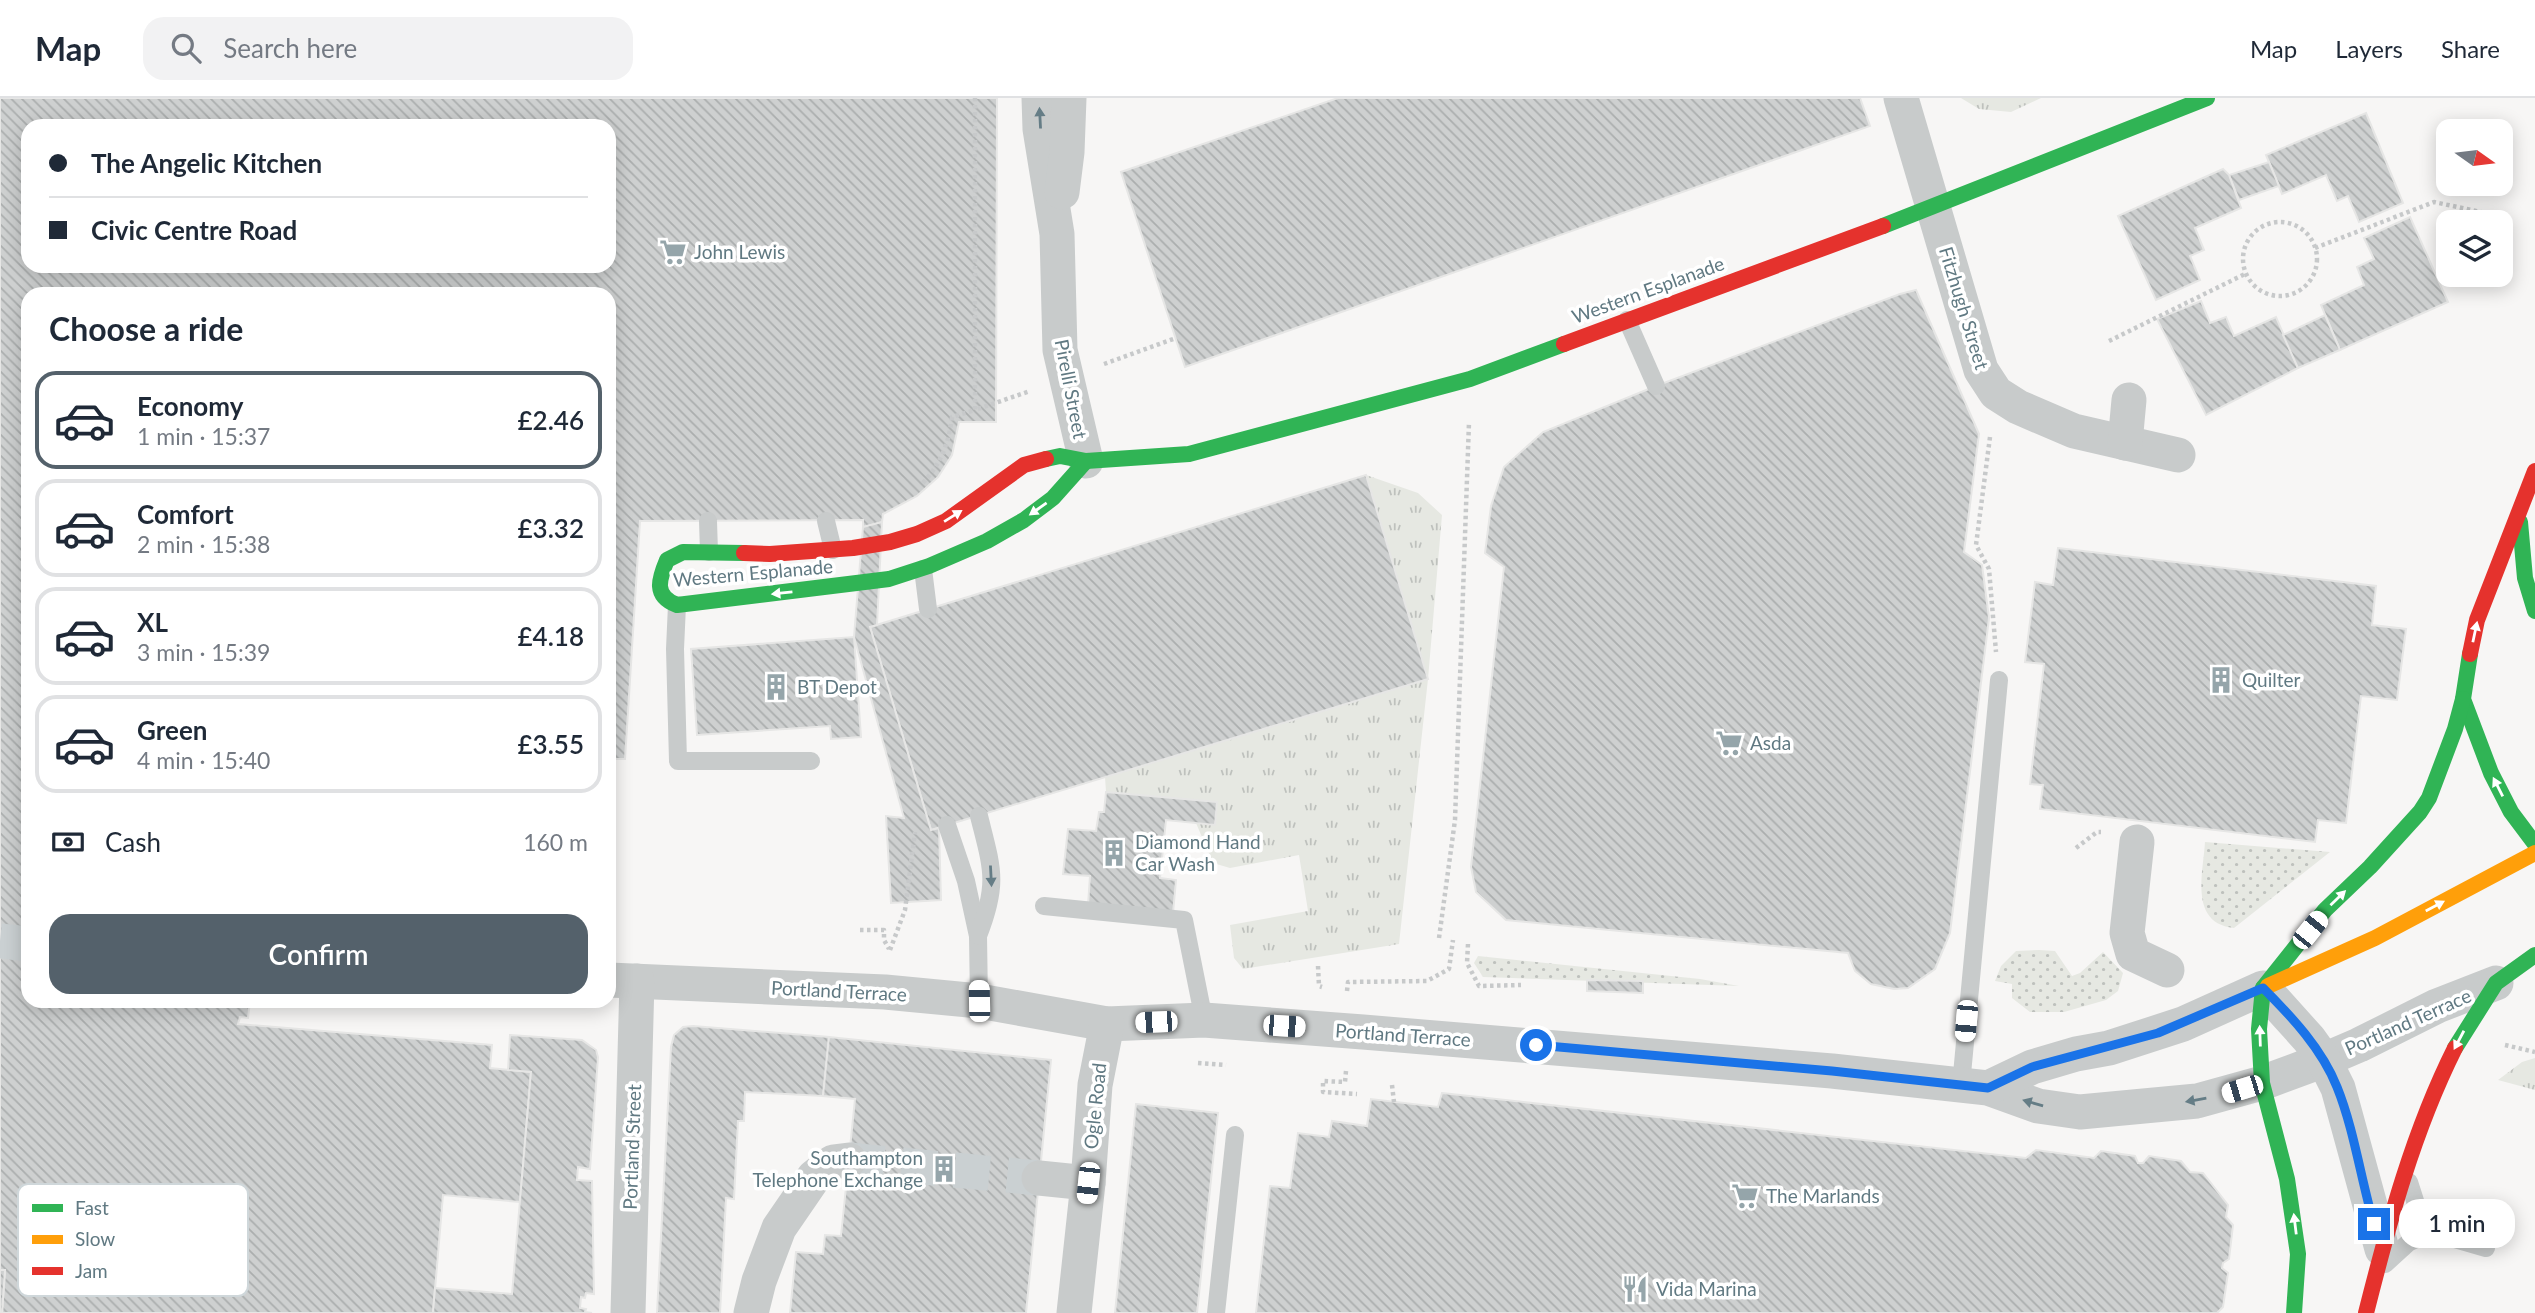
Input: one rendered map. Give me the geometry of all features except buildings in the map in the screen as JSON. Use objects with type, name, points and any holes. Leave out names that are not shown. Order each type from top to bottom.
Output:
[{"type":"street","name":"Pirelli Street","points":[[1039,98],[1040,129],[1056,234],[1060,350],[1086,461]]},
{"type":"street","name":"Pirelli Street","points":[[1056,234],[1067,152],[1069,98]]},
{"type":"street","name":"Fitzhugh Street","points":[[1901,98],[1981,370],[1996,393],[2018,407],[2074,431],[2178,455]]},
{"type":"street","name":"Western Esplanade","points":[[1086,461],[1043,508],[976,547],[923,569],[889,579],[850,585],[677,605],[666,601],[654,591],[667,561],[683,552],[770,554],[833,550],[890,542],[946,521],[1024,465],[1060,456],[1086,461],[1189,454],[1471,379],[1934,207],[2207,98]]},
{"type":"street","points":[[2125,443],[2129,400]]},
{"type":"street","points":[[2294,1313],[2298,1254],[2294,1219],[2287,1179],[2262,1083],[2259,1028],[2263,988],[2325,910],[2371,867],[2420,813],[2429,798],[2455,729],[2477,620],[2535,471]]},
{"type":"street","points":[[2519,513],[2521,562],[2529,598],[2535,611]]},
{"type":"street","points":[[2463,699],[2491,773],[2511,812],[2535,844]]},
{"type":"street","points":[[2137,842],[2127,933],[2133,954],[2167,970]]},
{"type":"street","points":[[1974,1087],[2032,1067],[2158,1033],[2375,938],[2535,853]]},
{"type":"street","name":"Portland Terrace","points":[[623,981],[885,992],[979,1001],[1107,1024],[1204,1020],[1658,1055],[1974,1087],[2038,1106],[2080,1112],[2197,1101],[2262,1083],[2324,1060],[2437,1006],[2496,983],[2535,955]]},
{"type":"street","name":"Portland Street","points":[[623,981],[628,1313]]},
{"type":"street","points":[[2366,1313],[2405,1172],[2439,1080],[2462,1034],[2496,983]]},
{"type":"street","points":[[2263,988],[2284,1009],[2324,1060],[2338,1088],[2379,1261]]},
{"type":"street","name":"Ogle Road","points":[[1074,1313],[1088,1183],[1094,1085],[1107,1024]]},
{"type":"street","points":[[751,1313],[759,1280],[779,1228],[814,1177],[833,1162],[849,1160]]},
{"type":"street","points":[[1039,1178],[1088,1183]]},
{"type":"lane","points":[[1627,320],[1656,386]]},
{"type":"lane","points":[[708,521],[709,552]]},
{"type":"lane","points":[[827,521],[833,550]]},
{"type":"lane","points":[[923,569],[928,609]]},
{"type":"lane","points":[[677,605],[675,649],[678,761],[811,761]]},
{"type":"lane","points":[[1974,1087],[1999,680]]},
{"type":"lane","points":[[978,936],[989,907],[993,879],[979,816]]},
{"type":"lane","points":[[947,825],[966,881],[978,936],[979,1001]]},
{"type":"lane","points":[[1044,906],[1184,920],[1204,1020]]},
{"type":"lane","points":[[1216,1313],[1236,1135]]},
{"type":"lane","points":[[2405,1172],[2418,1210],[2431,1232]]},
{"type":"lane","points":[[2379,1261],[2431,1232],[2486,1248]]},
{"type":"path","points":[[975,98],[975,410]]},
{"type":"path","points":[[2315,248],[2434,202],[2472,210]]},
{"type":"path","points":[[2278,221],[2301,228],[2310,237],[2317,260],[2308,284],[2299,291],[2287,296],[2274,296],[2252,285],[2245,274],[2243,250],[2256,230],[2278,221]]},
{"type":"path","points":[[2109,341],[2245,274]]},
{"type":"path","points":[[1439,938],[1455,820],[1471,379]]},
{"type":"path","points":[[1996,393],[1976,545],[1989,569],[1999,680]]},
{"type":"path","points":[[921,486],[936,469],[946,449],[952,417],[996,403]]},
{"type":"path","points":[[860,930],[884,930],[884,940],[890,950],[905,910],[916,826]]},
{"type":"path","points":[[1347,996],[1348,982],[1427,981],[1449,969],[1453,940]]},
{"type":"path","points":[[1468,944],[1467,963],[1479,986],[1521,985]]},
{"type":"path","points":[[1318,966],[1319,986],[1327,987]]},
{"type":"path","points":[[1345,1082],[1323,1081],[1323,1092],[1357,1094]]},
{"type":"path","points":[[1392,1085],[1394,1102]]},
{"type":"green space","points":[[1961,98],[2041,98],[2011,112],[1979,109]]},
{"type":"green space","points":[[1366,475],[1418,493],[1442,515],[1428,679]]},
{"type":"green space","points":[[1428,679],[1399,944],[1243,969],[1234,958],[1230,925],[1308,911],[1299,855],[1230,868],[1213,863],[1196,823],[1215,825],[1217,802],[1106,792],[1105,777]]},
{"type":"green space","points":[[2205,842],[2330,852],[2234,928],[2220,924],[2210,917],[2205,907],[2201,882]]},
{"type":"green space","points":[[2016,951],[2055,951],[2072,976],[2080,973],[2103,952],[2123,973],[2118,991],[2106,1000],[2064,1012],[2030,1012],[2012,998],[2012,984],[1995,981],[2001,966]]},
{"type":"green space","points":[[1478,956],[1700,979],[1739,986],[1483,977],[1474,963]]},
{"type":"green space","points":[[2535,1058],[2535,1090],[2498,1080],[2522,1062]]},
{"type":"tunnel","points":[[0,941],[21,943]]},
{"type":"tunnel","points":[[849,1160],[1039,1178]]},
{"type":"traffic: fast","points":[[1883,226],[2207,98]]},
{"type":"traffic: fast","points":[[1046,459],[1060,456],[1086,461],[1189,454],[1470,379],[1564,344]]},
{"type":"traffic: fast","points":[[744,553],[683,552],[667,560],[660,580],[661,592],[677,605],[889,579],[929,566],[987,541],[1024,520],[1053,498],[1086,461]]},
{"type":"traffic: fast","points":[[2520,522],[2525,578],[2535,611]]},
{"type":"traffic: fast","points":[[2470,654],[2463,699],[2491,773],[2511,812],[2535,844]]},
{"type":"traffic: fast","points":[[2263,988],[2325,910],[2370,867],[2420,812],[2429,798],[2455,729],[2463,699]]},
{"type":"traffic: fast","points":[[2455,1048],[2496,983],[2535,955]]},
{"type":"traffic: fast","points":[[2263,988],[2259,1029],[2262,1083],[2287,1179],[2298,1254],[2294,1313]]},
{"type":"traffic: slow","points":[[2268,986],[2375,938],[2535,853]]},
{"type":"traffic: jam","points":[[1564,344],[1883,226]]},
{"type":"traffic: jam","points":[[744,553],[770,554],[853,548],[917,534],[946,521],[1024,465],[1046,459]]},
{"type":"traffic: jam","points":[[2470,654],[2477,620],[2535,471]]},
{"type":"traffic: jam","points":[[2366,1313],[2414,1145],[2455,1048]]},
{"type":"place","name":"John Lewis","points":[[673,252]]},
{"type":"place","name":"Quilter","points":[[2221,680]]},
{"type":"place","name":"BT Depot","points":[[776,687]]},
{"type":"place","name":"Asda","points":[[1729,743]]},
{"type":"place","name":"Diamond Hand Car Wash","points":[[1114,853]]},
{"type":"place","name":"Southampton Telephone Exchange","points":[[944,1169]]},
{"type":"place","name":"The Marlands","points":[[1745,1196]]},
{"type":"place","name":"Vida Marina","points":[[1635,1289]]},
{"type":"route","points":[[1536,1045],[1832,1071],[1988,1088],[2032,1067],[2109,1048],[2183,1024],[2263,988],[2309,1038],[2338,1088],[2374,1224]]}]
